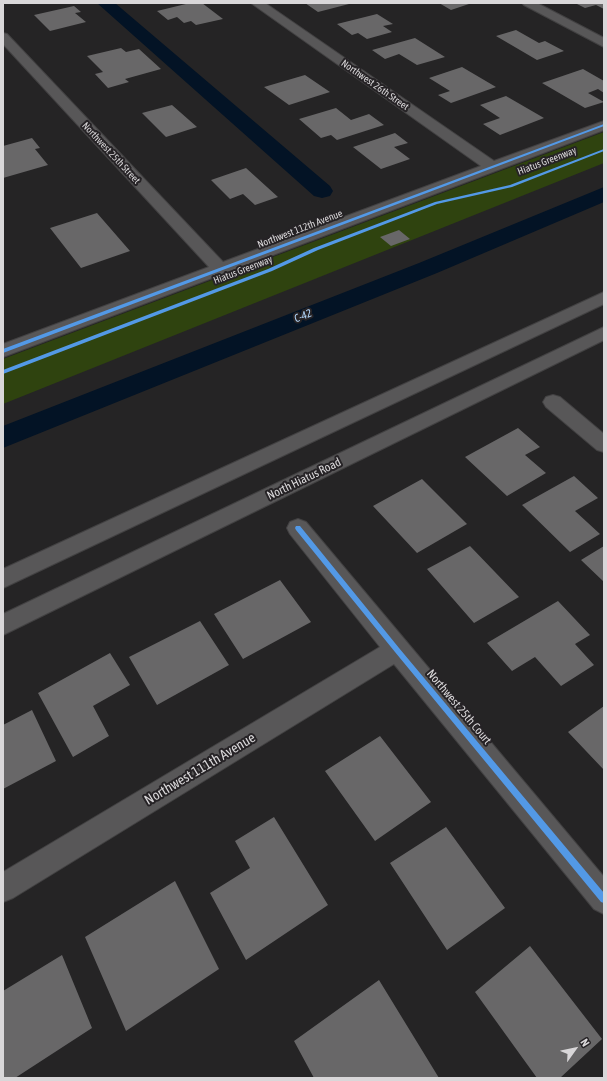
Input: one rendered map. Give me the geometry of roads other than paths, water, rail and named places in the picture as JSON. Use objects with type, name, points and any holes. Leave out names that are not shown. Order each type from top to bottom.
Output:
[{"type":"street","name":"Northwest 26th Street","points":[[258,3],[492,167]]},
{"type":"street","points":[[528,3],[604,43]]},
{"type":"street","name":"Northwest 25th Street","points":[[3,37],[220,269]]},
{"type":"street","name":"Northwest 112th Avenue","points":[[3,351],[604,125]]},
{"type":"street","points":[[3,579],[604,296]]},
{"type":"street","name":"North Hiatus Road","points":[[3,625],[604,333]]},
{"type":"street","points":[[553,402],[604,444]]},
{"type":"street","name":"Northwest 25th Court","points":[[298,528],[397,650],[604,899]]},
{"type":"street","name":"Northwest 111th Avenue","points":[[3,888],[397,650]]},
{"type":"waterway","points":[[105,3],[322,191]]},
{"type":"waterway","name":"C-42","points":[[3,437],[428,268],[604,194]]}]
